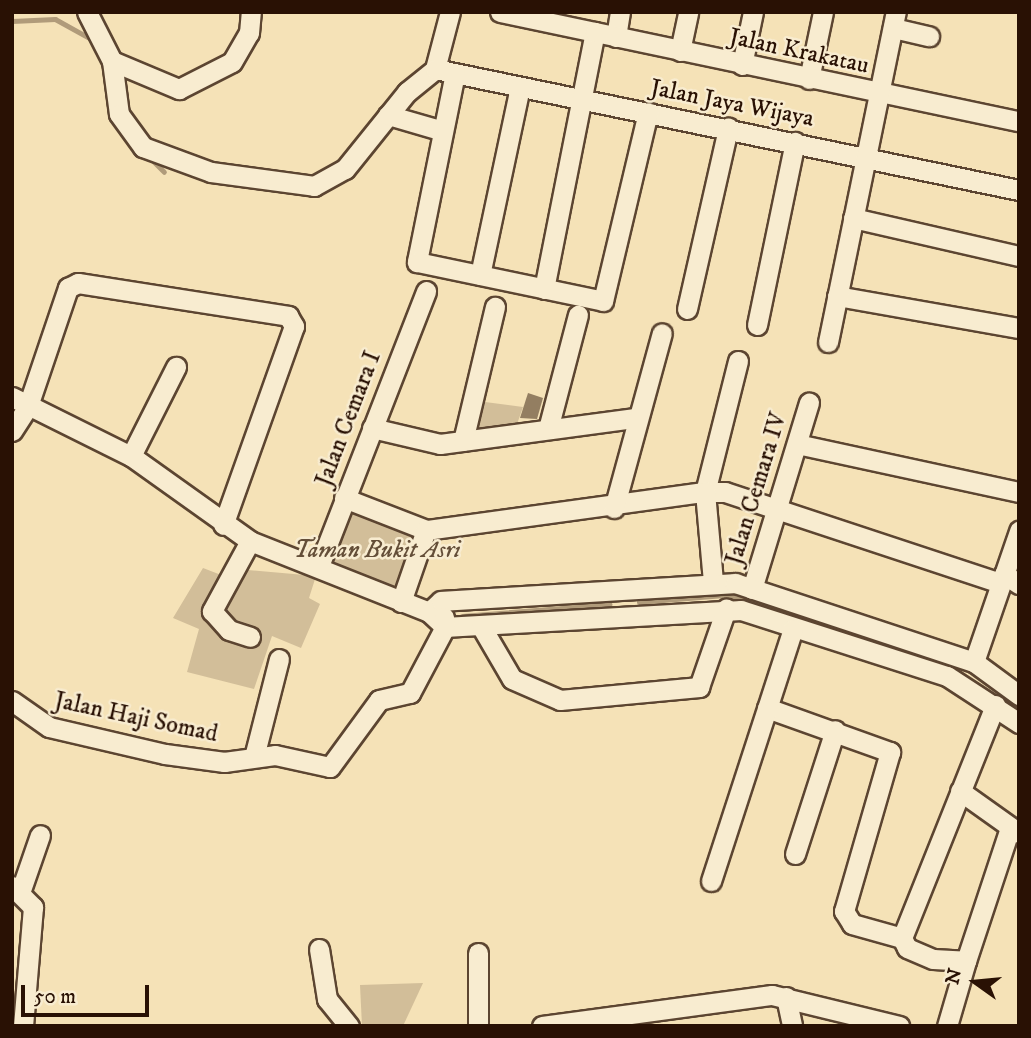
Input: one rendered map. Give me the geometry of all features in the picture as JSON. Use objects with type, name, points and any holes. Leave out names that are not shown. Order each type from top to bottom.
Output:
[{"type":"street","points":[[87,12],[112,61],[119,114],[143,147],[180,164],[250,181],[298,188],[326,183],[388,115],[435,69],[450,12]]},
{"type":"street","points":[[112,61],[170,86],[189,87],[232,62],[249,33],[251,12]]},
{"type":"street","name":"Jalan Krakatau","points":[[500,12],[549,17],[595,33],[1019,121]]},
{"type":"street","points":[[616,37],[620,12]]},
{"type":"street","points":[[680,51],[688,12]]},
{"type":"street","points":[[742,65],[753,12]]},
{"type":"street","points":[[809,79],[823,12]]},
{"type":"street","points":[[828,342],[895,20],[929,36]]},
{"type":"street","points":[[544,289],[595,33]]},
{"type":"street","name":"Jalan Jaya Wijaya","points":[[435,69],[1019,190]]},
{"type":"street","points":[[455,73],[417,262],[603,301],[648,112]]},
{"type":"street","points":[[480,275],[520,87]]},
{"type":"street","points":[[388,115],[443,131]]},
{"type":"street","points":[[687,309],[728,128]]},
{"type":"street","points":[[757,325],[794,142]]},
{"type":"street","points":[[853,218],[1019,256]]},
{"type":"street","points":[[12,430],[20,401],[68,288],[78,282],[288,316],[293,326],[223,525]]},
{"type":"street","name":"Jalan Cemara I","points":[[319,566],[426,291]]},
{"type":"street","points":[[837,296],[1019,328]]},
{"type":"street","points":[[463,441],[495,307]]},
{"type":"street","points":[[548,429],[578,315]]},
{"type":"street","points":[[614,508],[635,418],[662,333]]},
{"type":"street","points":[[713,581],[705,492],[738,361]]},
{"type":"street","points":[[131,456],[176,367]]},
{"type":"street","points":[[20,401],[131,456],[223,525],[250,541],[319,566],[401,602],[435,607],[627,603],[726,609],[947,676],[1019,723]]},
{"type":"street","name":"Jalan Cemara IV","points":[[752,589],[809,403]]},
{"type":"street","points":[[372,428],[440,444],[635,418]]},
{"type":"street","points":[[797,444],[1019,492]]},
{"type":"street","points":[[344,498],[426,530],[614,508],[705,492],[725,492],[776,512],[1008,580]]},
{"type":"street","points":[[401,602],[426,530]]},
{"type":"street","points":[[974,662],[1008,580],[1019,531]]},
{"type":"street","points":[[250,541],[212,611],[229,630],[250,637]]},
{"type":"street","points":[[435,607],[445,627],[481,626],[627,603],[713,581],[752,589],[974,662],[1019,695]]},
{"type":"street","points":[[481,626],[512,679],[560,700],[699,687],[726,609]]},
{"type":"street","name":"Jalan Haji Somad","points":[[12,701],[49,727],[128,746],[196,760],[275,755],[320,767],[338,763],[374,704],[410,693],[445,627]]},
{"type":"street","points":[[711,881],[793,629]]},
{"type":"street","points":[[254,757],[279,659]]},
{"type":"street","points":[[902,938],[995,705]]},
{"type":"street","points":[[767,708],[835,730],[892,758],[844,911],[852,924],[902,938],[907,947],[933,959],[966,961]]},
{"type":"street","points":[[794,854],[835,730]]},
{"type":"street","points":[[949,1022],[966,961],[1015,831],[960,790]]},
{"type":"street","points":[[23,1026],[20,969],[33,907],[16,888],[40,835]]},
{"type":"street","points":[[319,948],[327,999],[349,1026]]},
{"type":"street","points":[[478,953],[478,1026]]},
{"type":"street","points":[[786,997],[792,1026]]},
{"type":"street","points":[[542,1026],[686,1004],[786,997],[899,1026]]},
{"type":"green space","points":[[485,402],[523,407],[516,427],[477,429]]},
{"type":"green space","name":"Taman Bukit Asri","points":[[344,498],[426,530],[400,597],[318,565]]},
{"type":"green space","points":[[203,568],[229,578],[237,569],[316,576],[309,598],[320,604],[301,648],[272,636],[254,689],[187,672],[199,629],[173,618]]},
{"type":"green space","points":[[423,983],[403,1026],[362,1026],[360,985]]},
{"type":"building","points":[[528,393],[543,398],[537,419],[520,418]]},
{"type":"waterway","points":[[12,21],[55,19],[91,39]]},
{"type":"waterway","points":[[149,157],[164,172]]},
{"type":"waterway","points":[[639,602],[724,595],[786,612]]},
{"type":"waterway","points":[[462,616],[610,604]]},
{"type":"waterway","points":[[807,620],[886,647]]}]
